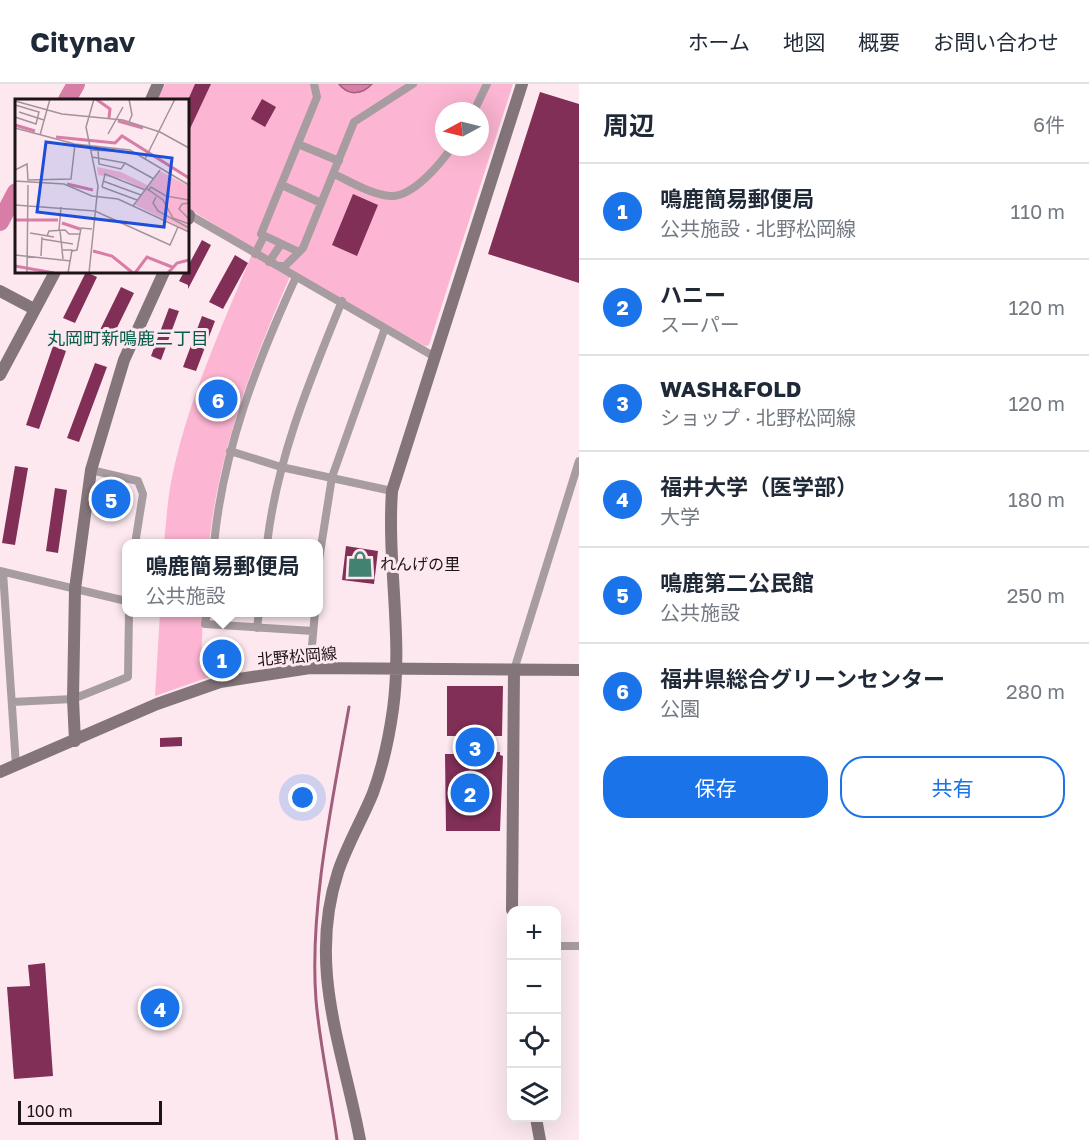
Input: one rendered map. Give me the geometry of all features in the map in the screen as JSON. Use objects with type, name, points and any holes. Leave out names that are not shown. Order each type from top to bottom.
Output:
[{"type":"street","points":[[151,99],[158,84]]},
{"type":"street","points":[[298,252],[261,234],[317,97],[315,84]]},
{"type":"street","points":[[278,267],[280,264],[285,266],[298,252],[334,174],[354,122],[413,84]]},
{"type":"street","points":[[478,102],[487,84]]},
{"type":"street","points":[[360,1140],[350,1087],[335,1035],[327,996],[326,944],[338,873],[373,792],[386,749],[396,669],[396,601],[390,525],[392,491],[522,84]]},
{"type":"street","points":[[298,144],[339,161]]},
{"type":"street","points":[[334,174],[378,193],[393,196],[409,190],[429,176],[445,156]]},
{"type":"street","points":[[282,185],[321,203]]},
{"type":"street","points":[[189,217],[342,301],[435,357]]},
{"type":"street","points":[[255,254],[264,236]]},
{"type":"street","points":[[269,262],[280,244]]},
{"type":"street","points":[[0,375],[54,273]]},
{"type":"street","points":[[75,741],[72,699],[75,589],[91,470],[124,360],[164,273]]},
{"type":"street","points":[[215,539],[230,451],[250,384],[296,277]]},
{"type":"street","points":[[0,291],[34,309]]},
{"type":"street","points":[[268,539],[281,467],[303,398],[342,301]]},
{"type":"street","points":[[322,539],[332,477],[386,328]]},
{"type":"street","points":[[230,451],[281,467],[392,491]]},
{"type":"street","points":[[512,906],[514,670],[579,461]]},
{"type":"street","points":[[91,470],[138,481],[143,494],[136,539]]},
{"type":"street","points":[[16,765],[2,572],[122,600]]},
{"type":"street","points":[[12,702],[72,699],[128,677],[129,617]]},
{"type":"street","points":[[207,617],[206,624],[313,631]]},
{"type":"street","points":[[257,628],[258,617]]},
{"type":"street","points":[[310,668],[314,617]]},
{"type":"street","name":"北野松岡線","points":[[0,772],[157,704],[220,682],[310,668],[579,670]]},
{"type":"street","points":[[561,946],[579,946]]},
{"type":"street","points":[[538,1122],[540,1140]]},
{"type":"shaded area","points":[[165,84],[513,84],[429,345],[425,346],[292,272],[264,338],[240,404],[221,472],[210,539],[164,539],[170,488],[177,457],[195,396],[254,249],[189,209],[189,99],[158,99]]},
{"type":"shaded area","points":[[339,84],[372,84],[355,93],[347,91]]},
{"type":"shaded area","points":[[160,617],[203,617],[201,663],[218,674],[155,696]]},
{"type":"building","points":[[195,84],[211,84],[189,131],[189,99]]},
{"type":"building","points":[[540,92],[579,104],[579,283],[488,254]]},
{"type":"building","points":[[262,99],[276,107],[265,127],[251,119]]},
{"type":"building","points":[[353,194],[378,205],[357,256],[332,245]]},
{"type":"building","points":[[202,240],[211,245],[188,289],[188,285],[179,281],[183,273],[189,273],[189,264]]},
{"type":"building","points":[[235,255],[248,263],[223,309],[209,302]]},
{"type":"building","points":[[86,273],[97,277],[75,323],[63,318]]},
{"type":"building","points":[[121,287],[134,293],[112,338],[99,332]]},
{"type":"building","points":[[169,308],[179,311],[161,360],[151,356]]},
{"type":"building","points":[[202,316],[215,321],[196,371],[183,367]]},
{"type":"building","points":[[53,346],[66,351],[39,429],[26,425]]},
{"type":"building","points":[[95,363],[107,367],[79,442],[67,438]]},
{"type":"building","points":[[15,466],[28,468],[15,545],[2,543]]},
{"type":"building","points":[[55,488],[67,490],[58,553],[46,551]]},
{"type":"building","points":[[346,546],[378,551],[374,584],[342,580]]},
{"type":"building","points":[[218,651],[227,652],[227,661],[217,661]]},
{"type":"building","points":[[447,686],[503,686],[502,736],[483,736],[483,752],[500,752],[503,756],[500,831],[446,831],[445,754],[465,754],[465,736],[447,736]]},
{"type":"building","points":[[182,737],[182,746],[160,747],[160,738]]},
{"type":"building","points":[[45,963],[53,1076],[14,1079],[7,987],[30,986],[28,965]]},
{"type":"waterway","points":[[68,99],[76,84]]},
{"type":"waterway","points":[[0,222],[15,194]]},
{"type":"waterway","points":[[337,1140],[316,1000],[316,928],[324,853],[349,707]]},
{"type":"place","name":"福井県総合グリーンセンター","points":[[218,399]]},
{"type":"place","name":"鳴鹿第二公民館","points":[[111,499]]},
{"type":"place","name":"れんげの里","points":[[360,564]]},
{"type":"place","name":"鳴鹿簡易郵便局","points":[[222,659]]},
{"type":"place","name":"WASH&FOLD","points":[[475,747]]},
{"type":"place","name":"ハニー","points":[[470,793]]},
{"type":"place","name":"福井大学（医学部）","points":[[160,1008]]},
{"type":"district","name":"丸岡町新鳴鹿二丁目","points":[[128,338]]}]
